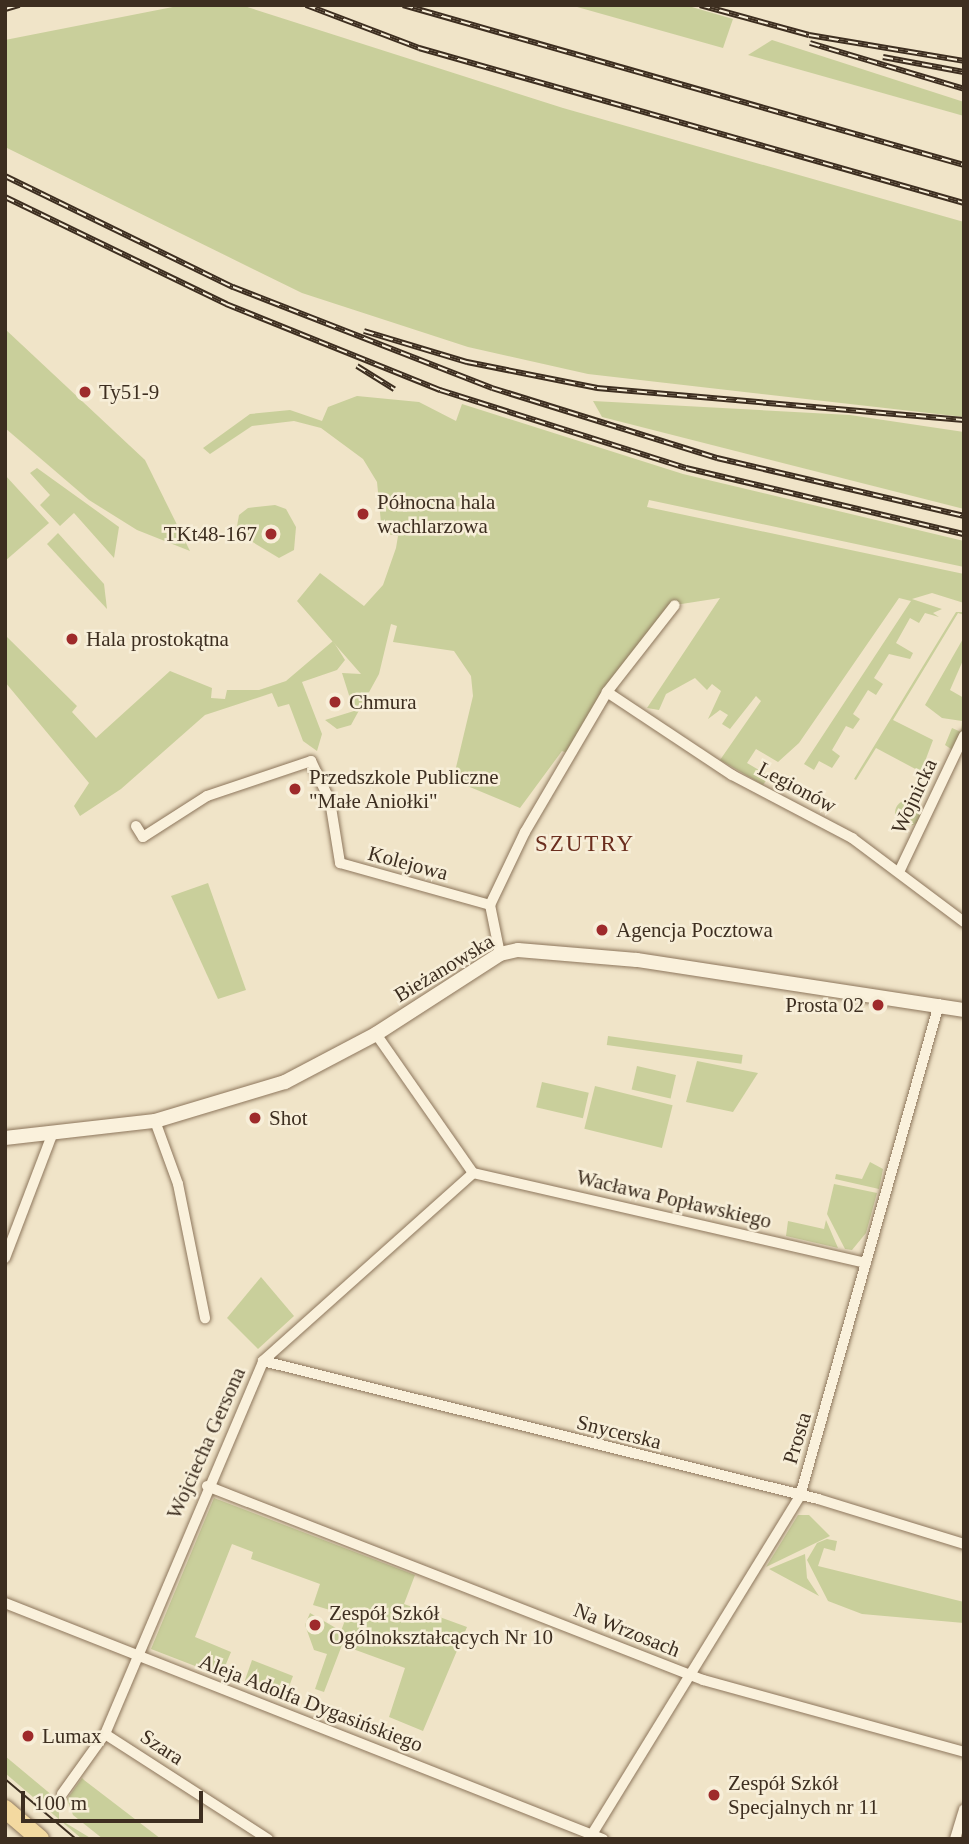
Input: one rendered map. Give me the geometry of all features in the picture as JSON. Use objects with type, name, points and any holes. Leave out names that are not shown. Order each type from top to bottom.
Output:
[{"type":"main road","points":[[5,1810],[40,1839]]},
{"type":"street","points":[[500,954],[490,905],[607,692],[675,605]]},
{"type":"street","name":"Legionów","points":[[607,692],[899,872],[964,922]]},
{"type":"street","name":"Wojnicka","points":[[899,872],[964,736]]},
{"type":"street","name":"Kolejowa","points":[[136,827],[144,837],[207,796],[311,761],[330,801],[341,863],[490,905]]},
{"type":"street","name":"Bieżanowska","points":[[5,1138],[155,1121],[285,1082],[376,1034],[500,954],[562,951],[939,1004],[964,1010]]},
{"type":"street","name":"Prosta","points":[[595,1837],[800,1496],[939,1004]]},
{"type":"street","points":[[376,1034],[473,1173]]},
{"type":"street","points":[[155,1121],[178,1184],[205,1318]]},
{"type":"street","points":[[5,1258],[54,1132]]},
{"type":"street","name":"Wacława Popławskiego","points":[[473,1173],[866,1263]]},
{"type":"street","name":"Wojciecha Gersona","points":[[62,1794],[105,1734],[207,1486],[263,1361],[473,1173]]},
{"type":"street","name":"Snycerska","points":[[263,1361],[800,1496],[964,1544]]},
{"type":"street","name":"Na Wrzosach","points":[[207,1486],[690,1675],[964,1752]]},
{"type":"street","name":"Aleja Adolfa Dygasińskiego","points":[[5,1603],[595,1837]]},
{"type":"street","name":"Szara","points":[[105,1734],[268,1839]]},
{"type":"street","points":[[955,1839],[964,1809]]},
{"type":"green space","points":[[183,5],[241,5],[563,108],[964,222],[964,417],[588,374],[468,347],[302,293],[5,147],[5,40]]},
{"type":"green space","points":[[570,5],[685,5],[733,19],[723,48]]},
{"type":"green space","points":[[772,40],[964,102],[964,116],[748,55]]},
{"type":"green space","points":[[5,329],[145,460],[190,551],[137,530],[89,500],[5,428]]},
{"type":"green space","points":[[357,396],[419,402],[456,421],[462,404],[683,474],[964,541],[964,567],[649,500],[647,507],[964,574],[964,603],[932,593],[912,599],[942,609],[933,613],[939,617],[925,613],[919,623],[910,618],[896,643],[913,653],[910,659],[889,654],[874,678],[883,684],[876,695],[868,690],[853,714],[860,719],[853,729],[846,726],[832,750],[840,756],[832,768],[819,761],[814,770],[804,764],[911,601],[899,598],[799,743],[778,762],[756,749],[747,763],[769,776],[763,785],[720,760],[761,701],[756,696],[730,729],[722,724],[728,715],[720,710],[708,719],[721,691],[712,684],[707,690],[695,678],[666,694],[659,710],[647,708],[720,598],[675,605],[570,754],[562,751],[520,808],[453,780],[473,696],[471,676],[454,651],[393,642],[397,626],[391,624],[379,674],[351,725],[337,729],[325,720],[354,711],[342,673],[361,674],[297,601],[320,573],[364,606],[383,585],[398,536],[382,533],[377,482],[363,459],[321,428],[294,421],[252,426],[210,454],[203,448],[250,414],[290,410],[322,421],[328,407]]},
{"type":"green space","points":[[593,401],[850,415],[964,432],[964,509],[602,417]]},
{"type":"green space","points":[[37,468],[119,527],[114,558],[74,513],[60,526],[40,505],[50,495],[30,473]]},
{"type":"green space","points":[[5,475],[49,523],[5,561]]},
{"type":"green space","points":[[275,505],[286,509],[296,527],[294,550],[279,558],[236,532],[239,515],[248,508]]},
{"type":"green space","points":[[58,533],[104,584],[107,609],[47,544]]},
{"type":"green space","points":[[956,612],[964,612],[964,615],[958,613],[893,720],[933,740],[921,772],[876,748],[856,780],[854,779]]},
{"type":"green space","points":[[5,626],[7,637],[77,706],[72,712],[96,738],[170,671],[212,688],[211,698],[225,699],[227,690],[259,690],[286,681],[333,641],[345,660],[337,670],[302,682],[322,734],[317,751],[303,741],[289,704],[278,707],[272,693],[205,715],[121,789],[80,816],[74,806],[89,783],[5,682]]},
{"type":"green space","points":[[964,637],[964,658],[950,690],[964,698],[964,728],[954,751],[945,745],[952,728],[961,732],[962,721],[942,718],[925,705]]},
{"type":"green space","points":[[908,800],[917,804],[921,813],[917,822],[908,826],[899,822],[895,813],[899,804]]},
{"type":"green space","points":[[208,883],[246,990],[218,999],[171,896]]},
{"type":"green space","points":[[608,1036],[743,1055],[741,1064],[607,1045]]},
{"type":"green space","points":[[697,1061],[758,1073],[733,1112],[686,1102]]},
{"type":"green space","points":[[637,1066],[676,1075],[671,1098],[632,1089]]},
{"type":"green space","points":[[542,1082],[589,1093],[583,1118],[536,1107]]},
{"type":"green space","points":[[595,1086],[673,1105],[662,1148],[584,1129]]},
{"type":"green space","points":[[870,1162],[883,1169],[879,1189],[835,1179],[836,1174],[862,1179]]},
{"type":"green space","points":[[834,1184],[877,1193],[866,1233],[852,1250],[845,1249],[827,1214]]},
{"type":"green space","points":[[826,1220],[838,1248],[786,1236],[788,1221],[824,1229]]},
{"type":"green space","points":[[261,1277],[294,1316],[258,1349],[227,1318]]},
{"type":"green space","points":[[214,1498],[415,1575],[404,1604],[467,1627],[423,1731],[389,1717],[405,1668],[342,1645],[324,1692],[315,1689],[327,1654],[314,1650],[305,1625],[310,1613],[341,1631],[347,1615],[313,1605],[320,1584],[251,1559],[253,1552],[232,1544],[195,1637],[231,1652],[221,1676],[151,1649]]},
{"type":"green space","points":[[798,1515],[809,1515],[830,1536],[766,1567]]},
{"type":"green space","points":[[827,1539],[837,1541],[835,1551],[824,1548],[818,1566],[964,1602],[964,1623],[862,1614],[828,1601],[807,1560],[817,1543]]},
{"type":"green space","points":[[805,1554],[807,1578],[819,1596],[769,1569]]},
{"type":"green space","points":[[252,1660],[293,1676],[284,1700],[249,1686],[245,1680]]},
{"type":"green space","points":[[5,1756],[59,1801],[59,1819],[92,1839],[82,1839],[5,1773]]},
{"type":"green space","points":[[82,1778],[161,1839],[103,1839],[73,1815],[67,1799]]},
{"type":"tram line","points":[[5,1779],[76,1839]]},
{"type":"railway","points":[[5,9],[19,5]]},
{"type":"railway","points":[[306,5],[419,48],[964,203]]},
{"type":"railway","points":[[403,5],[964,165]]},
{"type":"railway","points":[[700,5],[809,35],[964,61]]},
{"type":"railway","points":[[810,43],[964,89]]},
{"type":"railway","points":[[883,57],[964,72]]},
{"type":"railway","points":[[5,176],[233,287],[492,388],[717,458],[964,516]]},
{"type":"railway","points":[[5,197],[226,304],[440,390],[686,468],[964,534]]},
{"type":"railway","points":[[364,331],[467,362],[597,388],[964,420]]},
{"type":"railway","points":[[357,366],[394,389]]},
{"type":"railway","points":[[265,529],[277,540]]},
{"type":"place","name":"Ty51-9","points":[[85,392]]},
{"type":"place","name":"Północna hala wachlarzowa","points":[[363,514]]},
{"type":"place","name":"TKt48-167","points":[[271,534]]},
{"type":"place","name":"Hala prostokątna","points":[[72,639]]},
{"type":"place","name":"Chmura","points":[[335,702]]},
{"type":"place","name":"Przedszkole Publiczne \"Małe Aniołki\"","points":[[295,789]]},
{"type":"place","name":"Agencja Pocztowa","points":[[602,930]]},
{"type":"place","name":"Prosta 02","points":[[878,1005]]},
{"type":"place","name":"Shot","points":[[255,1118]]},
{"type":"place","name":"Zespół Szkół Ogólnokształcących Nr 10","points":[[315,1625]]},
{"type":"place","name":"Lumax","points":[[28,1736]]},
{"type":"place","name":"Zespół Szkół Specjalnych nr 11","points":[[714,1795]]},
{"type":"district","name":"SZUTRY","points":[[585,844]]}]
